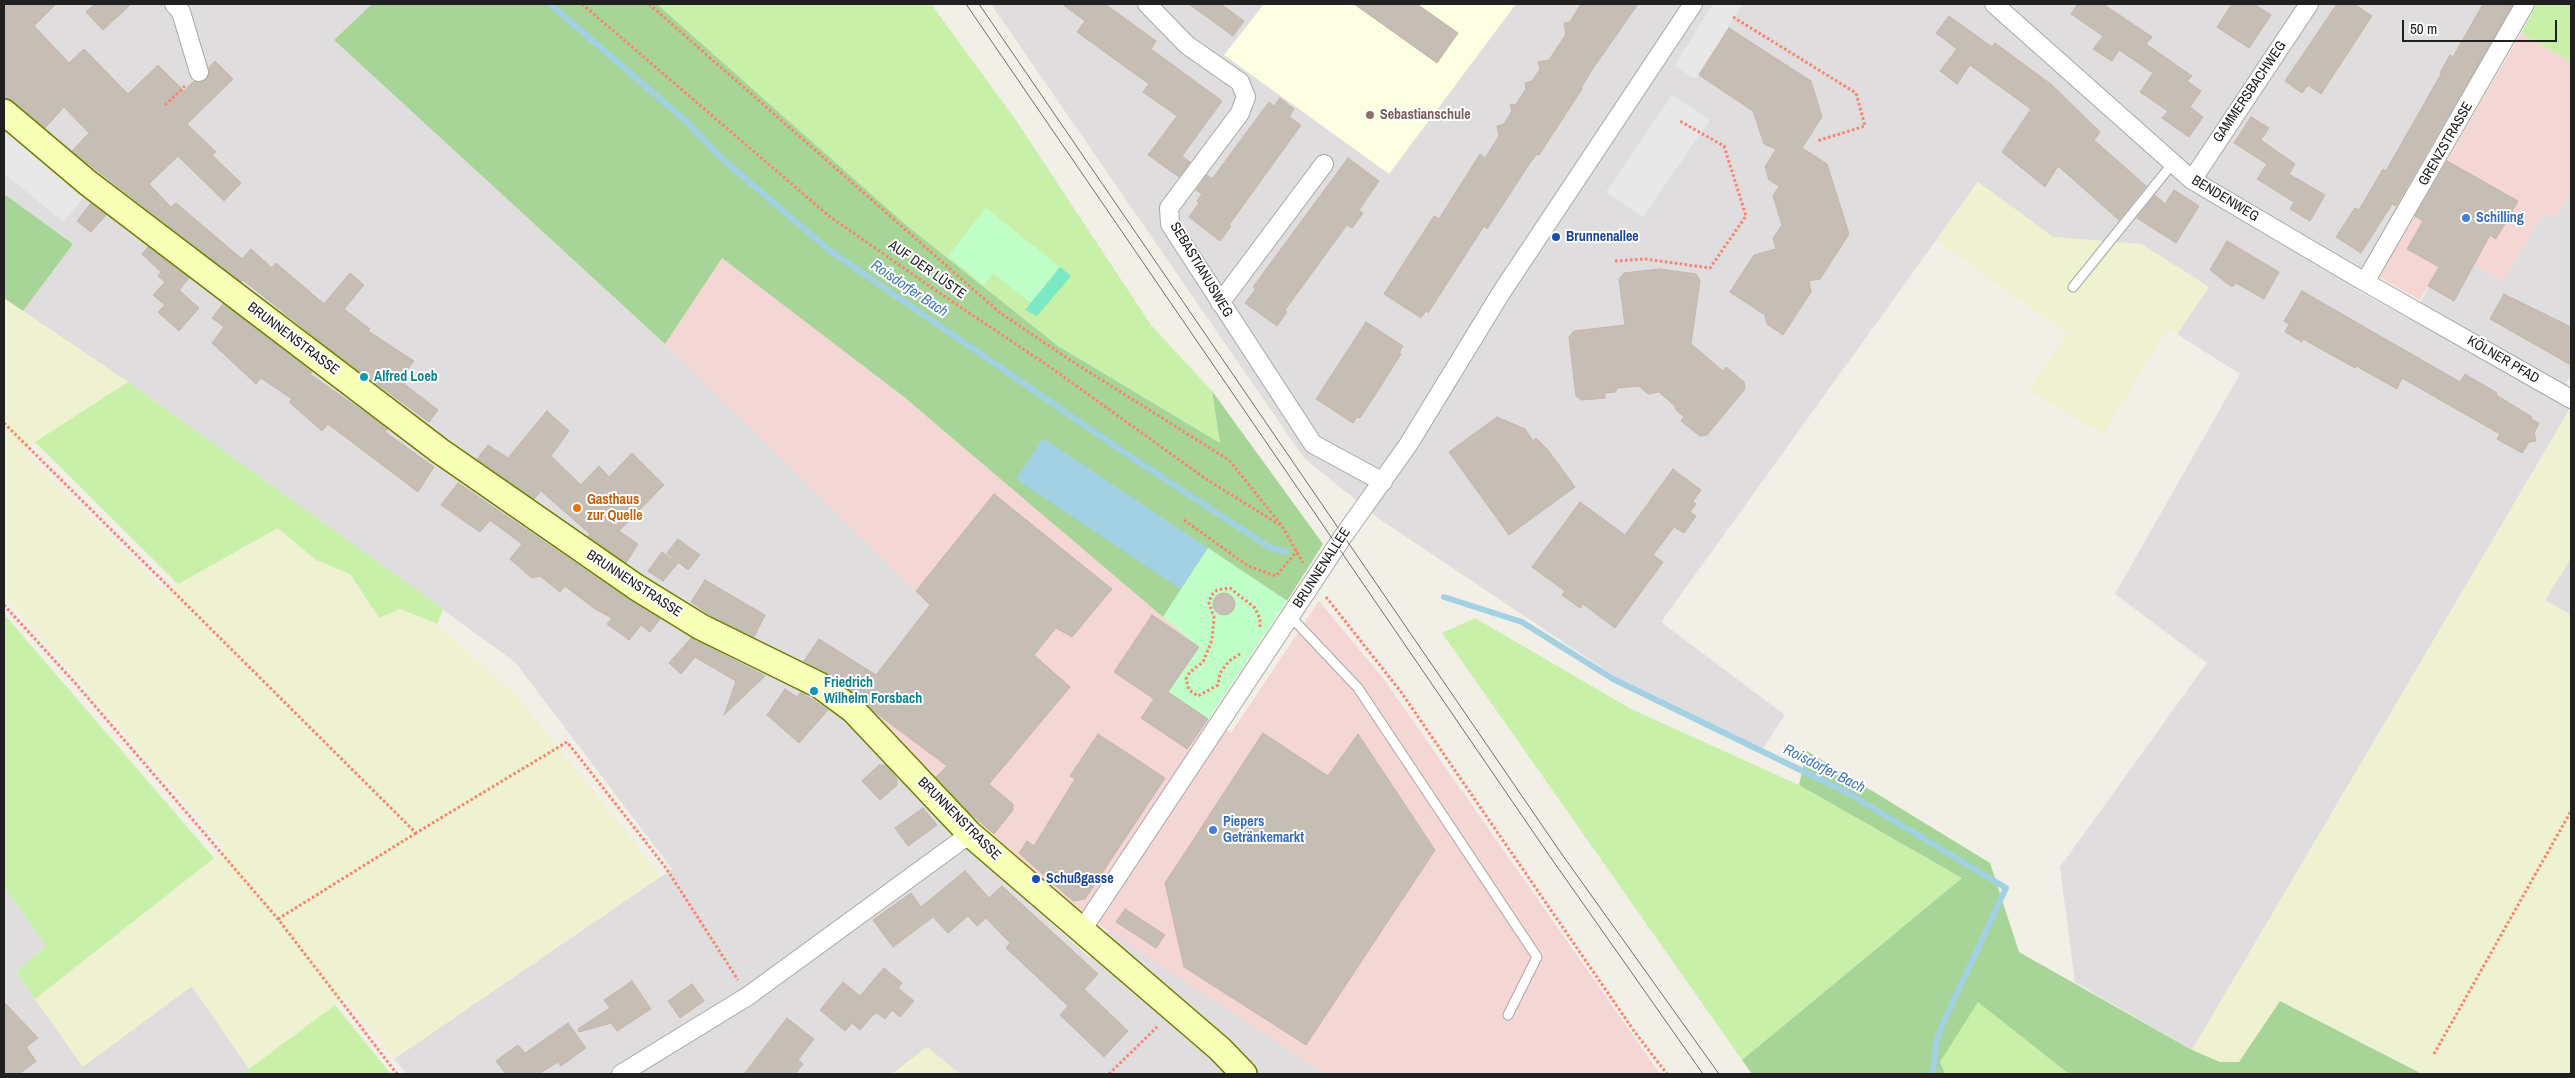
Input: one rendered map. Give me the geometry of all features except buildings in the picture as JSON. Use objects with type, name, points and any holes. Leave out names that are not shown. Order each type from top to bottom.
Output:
[{"type":"street","points":[[174,4],[180,12],[199,72]]},
{"type":"street","name":"SEBASTIANUSWEG","points":[[1147,4],[1187,45],[1240,82],[1246,97],[1240,113],[1169,208],[1170,224],[1313,444],[1382,482]]},
{"type":"street","name":"BRUNNENALLEE","points":[[1082,930],[1313,581],[1382,482],[1501,293],[1693,4]]},
{"type":"street","name":"BENDENWEG","points":[[1994,4],[2192,180],[2435,321]]},
{"type":"street","name":"GAMMERSBACHWEG","points":[[2192,180],[2309,4]]},
{"type":"street","name":"GRENZSTRASSE","points":[[2365,282],[2525,4]]},
{"type":"street","name":"BRUNNENSTRASSE","points":[[4,112],[88,183],[440,451],[636,587],[701,627],[819,685],[853,710],[970,834],[1173,1011],[1220,1049],[1244,1074]]},
{"type":"street","points":[[1220,303],[1324,164]]},
{"type":"street","name":"KÖLNER PFAD","points":[[2435,321],[2569,393]]},
{"type":"street","points":[[621,1074],[748,996],[970,834]]},
{"type":"lane","points":[[2073,287],[2173,163]]},
{"type":"lane","points":[[1290,616],[1358,688],[1537,957],[1508,1015]]},
{"type":"path","name":"AUF DER LÜSTE","points":[[582,4],[829,216],[1050,367],[1206,478],[1282,526]]},
{"type":"path","name":"AUF DER LÜSTE","points":[[649,4],[999,312],[1073,362],[1229,460],[1282,526],[1313,581],[1401,692],[1634,1030],[1667,1074]]},
{"type":"path","points":[[1733,17],[1856,93],[1865,126],[1817,141]]},
{"type":"path","points":[[165,105],[199,72]]},
{"type":"path","points":[[1615,261],[1645,259],[1710,268],[1746,216],[1724,146],[1678,120]]},
{"type":"path","points":[[4,423],[416,833]]},
{"type":"path","points":[[1184,520],[1248,566],[1276,576],[1297,551]]},
{"type":"path","points":[[1244,650],[1220,673],[1218,685],[1198,696],[1189,690],[1186,679],[1190,672],[1203,662],[1212,640],[1214,617],[1209,604],[1211,596],[1218,590],[1230,588],[1255,608],[1260,619],[1259,630],[1256,634]]},
{"type":"path","points":[[4,606],[76,684],[278,919],[397,1074]]},
{"type":"path","points":[[1259,630],[1274,641]]},
{"type":"path","points":[[278,919],[416,833],[568,742],[666,868],[748,996]]},
{"type":"path","points":[[2434,1054],[2571,811]]},
{"type":"path","points":[[1109,1074],[1173,1011]]},
{"type":"shaded area","points":[[4,4],[372,4],[334,40],[665,344],[930,605],[858,699],[971,851],[1090,958],[1109,930],[1325,1074],[960,1074],[927,1047],[892,1074],[407,1074],[394,1059],[672,869],[515,662],[128,382],[23,311],[73,244],[4,194]]},
{"type":"shaded area","points":[[991,4],[2515,4],[2355,289],[2411,320],[2449,250],[2503,281],[2543,213],[2555,219],[2571,192],[2571,374],[2567,382],[2571,407],[2192,1050],[2075,982],[2060,867],[2207,663],[2115,594],[2240,374],[2177,334],[2209,287],[2141,244],[2053,237],[1978,182],[1661,622],[1785,715],[1762,750],[1632,688],[1381,520],[1304,458]]},
{"type":"shaded area","name":"Sebastianschule","points":[[1264,4],[1516,4],[1389,174],[1224,55]]},
{"type":"shaded area","points":[[1713,4],[1743,4],[1695,79],[1674,66]]},
{"type":"shaded area","points":[[2521,33],[2571,62],[2571,192],[2555,219],[2543,213],[2503,281],[2449,250],[2420,300],[2379,277]]},
{"type":"shaded area","points":[[1672,95],[1710,120],[1643,217],[1606,192]]},
{"type":"shaded area","points":[[4,126],[86,194],[63,222],[4,173]]},
{"type":"shaded area","points":[[1978,182],[2053,237],[2141,244],[2209,287],[2177,334],[2167,329],[2103,435],[2028,390],[2068,334],[1936,241]]},
{"type":"shaded area","points":[[722,257],[904,397],[1199,647],[1208,719],[1231,733],[1319,601],[1383,678],[1660,1074],[1325,1074],[1075,909],[963,808],[858,699],[929,605],[665,344]]},
{"type":"shaded area","points":[[4,298],[128,382],[23,450],[165,591],[278,528],[316,560],[350,574],[379,618],[400,609],[437,624],[517,696],[661,876],[394,1059],[345,998],[249,1069],[192,986],[83,1067],[35,999],[225,848],[4,595]]},
{"type":"shaded area","points":[[2571,407],[2571,558],[2545,600],[2571,615],[2571,1074],[2422,1074],[2281,1001],[2240,1062],[2220,1062],[2192,1050]]},
{"type":"shaded area","points":[[2571,558],[2571,615],[2545,600]]},
{"type":"shaded area","points":[[4,886],[46,946],[16,972],[82,1066],[192,986],[249,1069],[243,1074],[4,1074]]},
{"type":"shaded area","points":[[927,1047],[960,1074],[892,1074]]},
{"type":"green space","points":[[372,4],[657,4],[906,225],[1058,346],[1220,443],[1212,391],[1323,544],[1287,601],[1208,548],[1163,617],[904,397],[722,258],[665,344],[334,40]]},
{"type":"green space","points":[[657,4],[931,4],[1015,119],[1151,325],[1212,391],[1220,443],[1058,346],[906,225]]},
{"type":"green space","points":[[2537,4],[2571,4],[2571,62],[2521,33]]},
{"type":"green space","points":[[4,194],[73,244],[23,311],[4,298]]},
{"type":"green space","points":[[986,208],[1060,267],[1031,303],[993,273],[984,285],[948,256]]},
{"type":"green space","points":[[1060,267],[1071,276],[1037,316],[1025,310]]},
{"type":"green space","points":[[128,382],[443,609],[437,624],[400,609],[379,618],[350,574],[316,560],[278,528],[178,584],[35,442]]},
{"type":"green space","points":[[1208,548],[1287,601],[1208,719],[1168,692],[1199,647],[1163,617]]},
{"type":"green space","points":[[4,614],[214,858],[35,999],[16,972],[46,946],[4,886]]},
{"type":"green space","points":[[1475,618],[1631,709],[1799,785],[1962,878],[1742,1060],[1442,633]]},
{"type":"green space","points":[[1807,751],[1990,863],[2019,952],[2192,1050],[2220,1062],[2239,1062],[2280,1001],[2422,1074],[2069,1074],[1978,1002],[1940,1062],[1945,1074],[1752,1074],[1742,1060],[1962,878],[1799,785]]},
{"type":"green space","points":[[1978,1001],[2069,1074],[1945,1074],[1940,1062]]},
{"type":"green space","points":[[335,1005],[391,1074],[243,1074],[249,1069]]},
{"type":"water","points":[[1043,438],[1208,548],[1180,589],[1016,479]]},
{"type":"waterway","name":"Roisdorfer Bach","points":[[550,4],[687,122],[719,156],[829,250],[1128,455],[1269,547],[1286,552]]},
{"type":"waterway","name":"Roisdorfer Bach","points":[[1444,597],[1522,622],[1613,679],[1848,793],[2006,888],[1944,1021],[1936,1042],[1933,1074]]},
{"type":"tram line","points":[[966,4],[1551,858],[1703,1074]]},
{"type":"tram line","points":[[979,4],[1561,853],[1719,1074]]},
{"type":"place","name":"Sebastianschule","points":[[1370,115]]},
{"type":"place","name":"Schilling","points":[[2466,218]]},
{"type":"place","name":"Brunnenallee","points":[[1556,237]]},
{"type":"place","name":"Alfred Loeb","points":[[364,377]]},
{"type":"place","name":"Gasthaus zur Quelle","points":[[577,508]]},
{"type":"place","name":"Friedrich Wilhelm Forsbach","points":[[814,691]]},
{"type":"place","name":"Piepers Getränkemarkt","points":[[1213,830]]},
{"type":"place","name":"Schußgasse","points":[[1036,879]]}]
